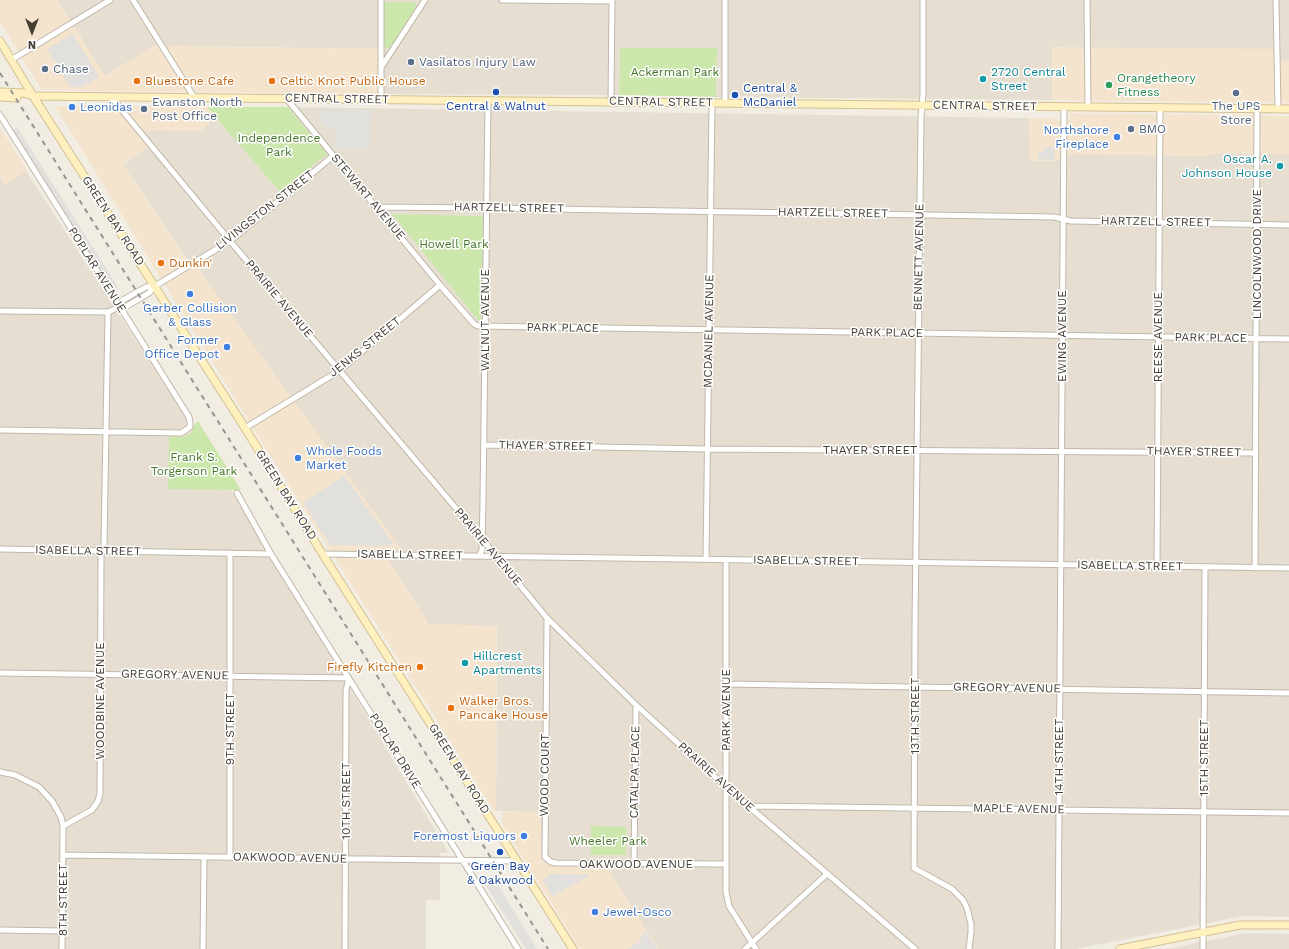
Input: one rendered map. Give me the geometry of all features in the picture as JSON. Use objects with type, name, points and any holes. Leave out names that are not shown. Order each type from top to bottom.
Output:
[{"type":"main road","name":"GREEN BAY ROAD","points":[[0,41],[33,96],[245,428],[573,949]]},
{"type":"main road","name":"CENTRAL STREET","points":[[0,92],[24,93],[33,96],[1289,109]]},
{"type":"main road","name":"CENTRAL STREET","points":[[0,97],[27,98],[33,96]]},
{"type":"main road","points":[[1120,949],[1203,933],[1240,924],[1289,924]]},
{"type":"street","points":[[12,60],[110,0]]},
{"type":"street","points":[[133,0],[194,98]]},
{"type":"street","points":[[381,0],[381,99]]},
{"type":"street","points":[[382,67],[425,0]]},
{"type":"street","points":[[502,0],[612,1],[611,102]]},
{"type":"street","points":[[725,0],[725,103]]},
{"type":"street","name":"BENNETT AVENUE","points":[[916,563],[923,0]]},
{"type":"street","points":[[1087,0],[1088,107]]},
{"type":"street","points":[[1276,0],[1278,109]]},
{"type":"street","name":"PRAIRIE AVENUE","points":[[111,97],[547,618],[636,705],[725,786],[915,949]]},
{"type":"street","name":"STEWART AVENUE","points":[[286,98],[440,285],[474,324],[484,327]]},
{"type":"street","name":"WALNUT AVENUE","points":[[479,556],[482,550],[488,100]]},
{"type":"street","name":"MCDANIEL AVENUE","points":[[706,559],[712,103]]},
{"type":"street","name":"EWING AVENUE","points":[[1060,566],[1064,106]]},
{"type":"street","name":"REESE AVENUE","points":[[1157,567],[1160,107]]},
{"type":"street","name":"LINCOLNWOOD DRIVE","points":[[1255,568],[1258,108]]},
{"type":"street","name":"POPLAR AVENUE","points":[[0,115],[188,417],[190,423],[190,427],[181,433],[105,432]]},
{"type":"street","name":"LIVINGSTON STREET","points":[[0,311],[108,312],[119,307],[127,306],[149,293],[155,286],[230,241],[333,156]]},
{"type":"street","name":"HARTZELL STREET","points":[[376,207],[920,214],[1054,217],[1071,221],[1289,224]]},
{"type":"street","name":"JENKS STREET","points":[[245,428],[339,371],[440,285]]},
{"type":"street","name":"WOODBINE AVENUE","points":[[63,826],[92,810],[98,801],[100,794],[101,554],[104,545],[108,312]]},
{"type":"street","name":"PARK PLACE","points":[[484,327],[1289,339]]},
{"type":"street","points":[[0,430],[105,432]]},
{"type":"street","name":"THAYER STREET","points":[[484,445],[707,449],[1256,453]]},
{"type":"street","points":[[237,493],[272,554]]},
{"type":"street","name":"ISABELLA STREET","points":[[0,549],[101,554],[272,554]]},
{"type":"street","name":"9TH STREET","points":[[230,553],[230,857]]},
{"type":"street","name":"POPLAR DRIVE","points":[[272,554],[518,949]]},
{"type":"street","name":"ISABELLA STREET","points":[[323,554],[706,559],[1060,566],[1289,568]]},
{"type":"street","name":"PARK AVENUE","points":[[726,560],[726,892],[729,906],[756,949]]},
{"type":"street","name":"13TH STREET","points":[[916,563],[914,868],[952,889],[963,900],[967,908],[971,924],[968,949]]},
{"type":"street","name":"14TH STREET","points":[[1058,949],[1060,566]]},
{"type":"street","name":"15TH STREET","points":[[1203,949],[1205,568]]},
{"type":"street","name":"WOOD COURT","points":[[547,618],[545,853],[548,860]]},
{"type":"street","name":"GREGORY AVENUE","points":[[0,673],[349,678]]},
{"type":"street","name":"10TH STREET","points":[[345,949],[346,690],[349,678]]},
{"type":"street","name":"GREGORY AVENUE","points":[[726,684],[1289,693]]},
{"type":"street","name":"CATALPA PLACE","points":[[634,864],[636,705]]},
{"type":"street","points":[[0,772],[15,775],[38,788],[57,809],[62,817],[63,826]]},
{"type":"street","name":"MAPLE AVENUE","points":[[749,806],[1289,814]]},
{"type":"street","name":"8TH STREET","points":[[62,949],[63,826]]},
{"type":"street","name":"OAKWOOD AVENUE","points":[[63,853],[204,857],[517,861]]},
{"type":"street","points":[[203,949],[204,857]]},
{"type":"street","name":"OAKWOOD AVENUE","points":[[548,860],[556,863],[726,864]]},
{"type":"street","points":[[745,949],[827,874]]},
{"type":"street","points":[[0,930],[62,931]]},
{"type":"shaded area","points":[[0,0],[57,0],[105,76],[159,43],[161,46],[378,49],[379,94],[42,90],[0,22]]},
{"type":"shaded area","points":[[57,0],[1289,0],[1289,61],[1052,47],[1052,100],[716,97],[717,48],[620,48],[619,95],[379,94],[378,49],[161,46],[159,43],[105,76]]},
{"type":"shaded area","points":[[73,34],[99,77],[82,87],[70,87],[47,49]]},
{"type":"shaded area","points":[[1052,47],[1276,49],[1276,61],[1289,61],[1289,103],[1052,100]]},
{"type":"shaded area","points":[[55,106],[207,107],[216,117],[200,131],[140,130],[151,144],[123,165],[190,265],[194,263],[401,549],[381,549],[429,624],[497,626],[496,811],[494,811],[256,433]]},
{"type":"shaded area","points":[[288,107],[1029,118],[1030,161],[1055,161],[1071,154],[1207,156],[1217,153],[1289,154],[1289,917],[1243,916],[1076,949],[658,949],[607,867],[553,866],[545,862],[541,853],[541,812],[496,811],[497,626],[429,625],[381,549],[400,549],[194,264],[191,265],[123,165],[151,144],[140,130],[200,131],[216,117],[280,192],[327,154]]},
{"type":"shaded area","points":[[320,110],[371,110],[370,148],[335,148],[335,128],[324,128],[324,123],[319,123]]},
{"type":"shaded area","points":[[1070,113],[1289,116],[1289,154],[1217,153],[1207,156],[1071,154],[1055,161],[1030,161],[1029,118],[1070,119]]},
{"type":"shaded area","points":[[17,127],[118,287],[113,290],[13,130]]},
{"type":"shaded area","points":[[0,128],[27,170],[5,185],[0,176]]},
{"type":"shaded area","points":[[1044,147],[1054,147],[1054,160],[1038,159],[1038,152],[1044,152]]},
{"type":"shaded area","points":[[26,171],[193,428],[191,432],[183,437],[170,436],[168,489],[231,490],[449,853],[440,853],[440,900],[426,900],[426,949],[0,949],[0,176],[5,184]]},
{"type":"shaded area","points":[[344,476],[393,543],[389,546],[330,545],[303,502]]},
{"type":"shaded area","points":[[502,812],[541,812],[541,853],[542,858],[548,864],[553,866],[607,867],[658,949],[580,949],[502,824]]},
{"type":"shaded area","points":[[550,874],[588,875],[588,877],[552,896],[543,881]]},
{"type":"shaded area","points":[[483,881],[498,885],[537,949],[526,949]]},
{"type":"shaded area","points":[[645,931],[657,949],[628,949],[639,942]]},
{"type":"shaded area","points":[[1246,933],[1289,934],[1289,949],[1166,949]]},
{"type":"green space","points":[[384,2],[413,2],[415,3],[416,7],[390,48],[385,48],[383,45]]},
{"type":"green space","name":"Ackerman Park","points":[[620,48],[717,48],[716,97],[619,95]]},
{"type":"green space","name":"Independence Park","points":[[207,107],[288,107],[327,154],[280,192]]},
{"type":"green space","name":"Howell Park","points":[[392,214],[483,216],[481,320],[478,320]]},
{"type":"green space","name":"Frank S. Torgerson Park","points":[[198,421],[241,490],[168,489],[170,436],[183,437],[191,433],[194,425]]},
{"type":"green space","name":"Wheeler Park","points":[[591,826],[626,827],[626,855],[591,855]]},
{"type":"railway","points":[[0,73],[548,949]]},
{"type":"place","name":"Vasilatos Injury Law","points":[[411,62]]},
{"type":"place","name":"Chase","points":[[45,69]]},
{"type":"place","name":"2720 Central Street","points":[[983,79]]},
{"type":"place","name":"Bluestone Cafe","points":[[137,81]]},
{"type":"place","name":"Celtic Knot Public House","points":[[272,81]]},
{"type":"place","name":"Orangetheory Fitness","points":[[1109,85]]},
{"type":"place","name":"Central & Walnut","points":[[496,92]]},
{"type":"place","name":"The UPS Store","points":[[1236,93]]},
{"type":"place","name":"Central & McDaniel","points":[[735,95]]},
{"type":"place","name":"Leonidas","points":[[72,107]]},
{"type":"place","name":"Evanston North Post Office","points":[[144,109]]},
{"type":"place","name":"BMO","points":[[1131,129]]},
{"type":"place","name":"Northshore Fireplace","points":[[1117,137]]},
{"type":"place","name":"Oscar A. Johnson House","points":[[1280,166]]},
{"type":"place","name":"Dunkin'","points":[[161,263]]},
{"type":"place","name":"Gerber Collision & Glass","points":[[190,294]]},
{"type":"place","name":"Former Office Depot","points":[[227,347]]},
{"type":"place","name":"Whole Foods Market","points":[[298,458]]},
{"type":"place","name":"Hillcrest Apartments","points":[[465,663]]},
{"type":"place","name":"Firefly Kitchen","points":[[420,667]]},
{"type":"place","name":"Walker Bros. Pancake House","points":[[451,708]]},
{"type":"place","name":"Foremost Liquors","points":[[524,836]]},
{"type":"place","name":"Green Bay & Oakwood","points":[[500,852]]},
{"type":"place","name":"Jewel-Osco","points":[[595,912]]}]
